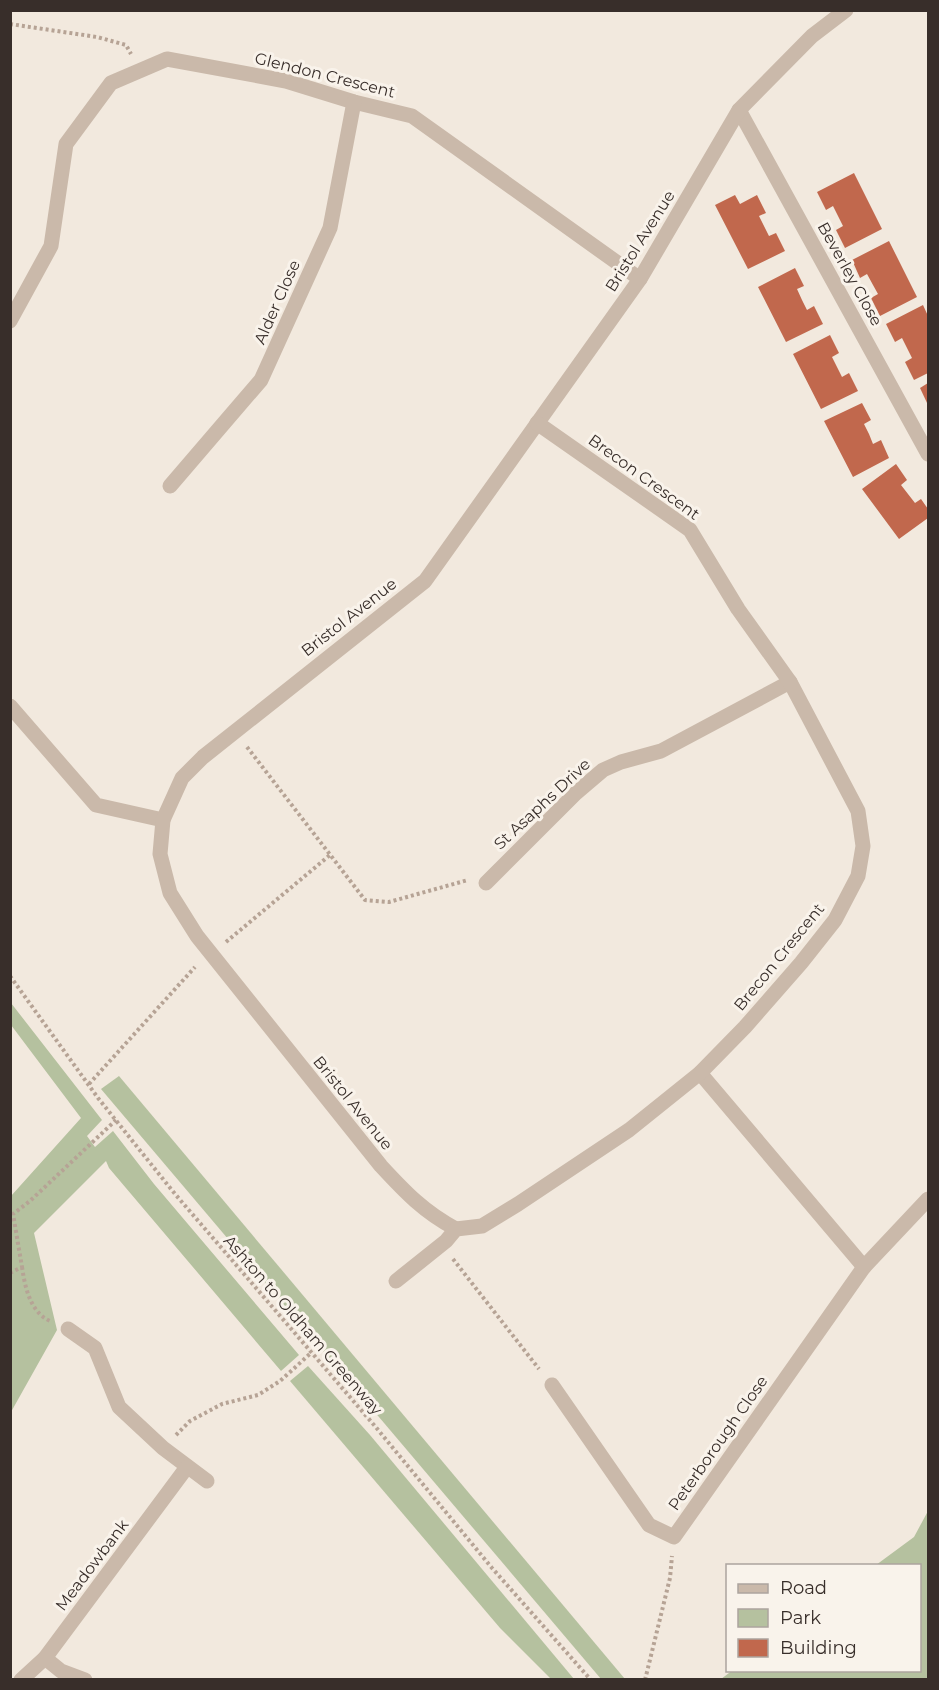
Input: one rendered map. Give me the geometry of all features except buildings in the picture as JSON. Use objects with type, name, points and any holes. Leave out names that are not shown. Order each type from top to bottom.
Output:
[{"type":"street","name":"Bristol Avenue","points":[[456,1229],[434,1218],[412,1199],[381,1166],[197,936],[170,893],[160,854],[163,820],[183,778],[203,757],[425,580],[640,279],[739,110],[812,36],[846,10]]},
{"type":"street","name":"Glendon Crescent","points":[[10,321],[51,246],[66,144],[111,83],[167,58],[286,81],[354,102],[412,116],[640,279]]},
{"type":"street","name":"Alder Close","points":[[170,486],[261,380],[330,228],[354,102]]},
{"type":"street","name":"Beverley Close","points":[[739,110],[928,454]]},
{"type":"street","name":"Brecon Crescent","points":[[456,1229],[482,1226],[528,1199],[629,1130],[700,1072],[745,1027],[835,920],[858,876],[863,846],[858,811],[790,681],[738,609],[690,530],[537,423]]},
{"type":"street","name":"St Asaphs Drive","points":[[486,883],[576,793],[603,770],[621,762],[661,751],[790,681]]},
{"type":"street","points":[[10,706],[96,805],[163,820]]},
{"type":"street","points":[[700,1072],[864,1268]]},
{"type":"street","name":"Peterborough Close","points":[[552,1385],[649,1525],[674,1537],[864,1268],[928,1199]]},
{"type":"street","points":[[396,1281],[442,1245],[456,1229]]},
{"type":"street","points":[[68,1329],[95,1348],[119,1407],[163,1448],[207,1481]]},
{"type":"street","name":"Meadowbank","points":[[21,1680],[45,1658],[187,1467]]},
{"type":"street","points":[[45,1658],[61,1671],[85,1680]]},
{"type":"path","points":[[10,24],[97,37],[126,45]]},
{"type":"path","points":[[234,730],[364,900],[389,902],[470,880],[486,883]]},
{"type":"path","points":[[88,1084],[198,963],[330,855]]},
{"type":"path","name":"Ashton to Oldham Greenway","points":[[10,976],[88,1084],[175,1194],[374,1425],[492,1568],[591,1680]]},
{"type":"path","points":[[68,1329],[40,1317],[25,1287],[12,1213],[30,1201],[116,1120]]},
{"type":"path","points":[[442,1245],[552,1385]]},
{"type":"path","points":[[10,1273],[22,1267]]},
{"type":"path","points":[[163,1448],[190,1421],[222,1404],[258,1395],[280,1381],[311,1353]]},
{"type":"path","points":[[645,1680],[670,1578],[674,1537]]},
{"type":"green space","points":[[11,1003],[102,1120],[87,1136],[95,1147],[113,1131],[154,1184],[299,1355],[281,1371],[109,1168],[106,1161],[34,1233],[57,1330],[11,1412],[11,1196],[81,1118],[11,1025]]},
{"type":"green space","points":[[119,1076],[625,1679],[601,1679],[101,1089]]},
{"type":"green space","points":[[308,1366],[370,1435],[574,1679],[551,1679],[500,1628],[290,1381]]},
{"type":"green space","points":[[928,1511],[928,1679],[721,1679],[730,1672],[921,1672],[921,1564],[877,1564],[914,1537]]}]
